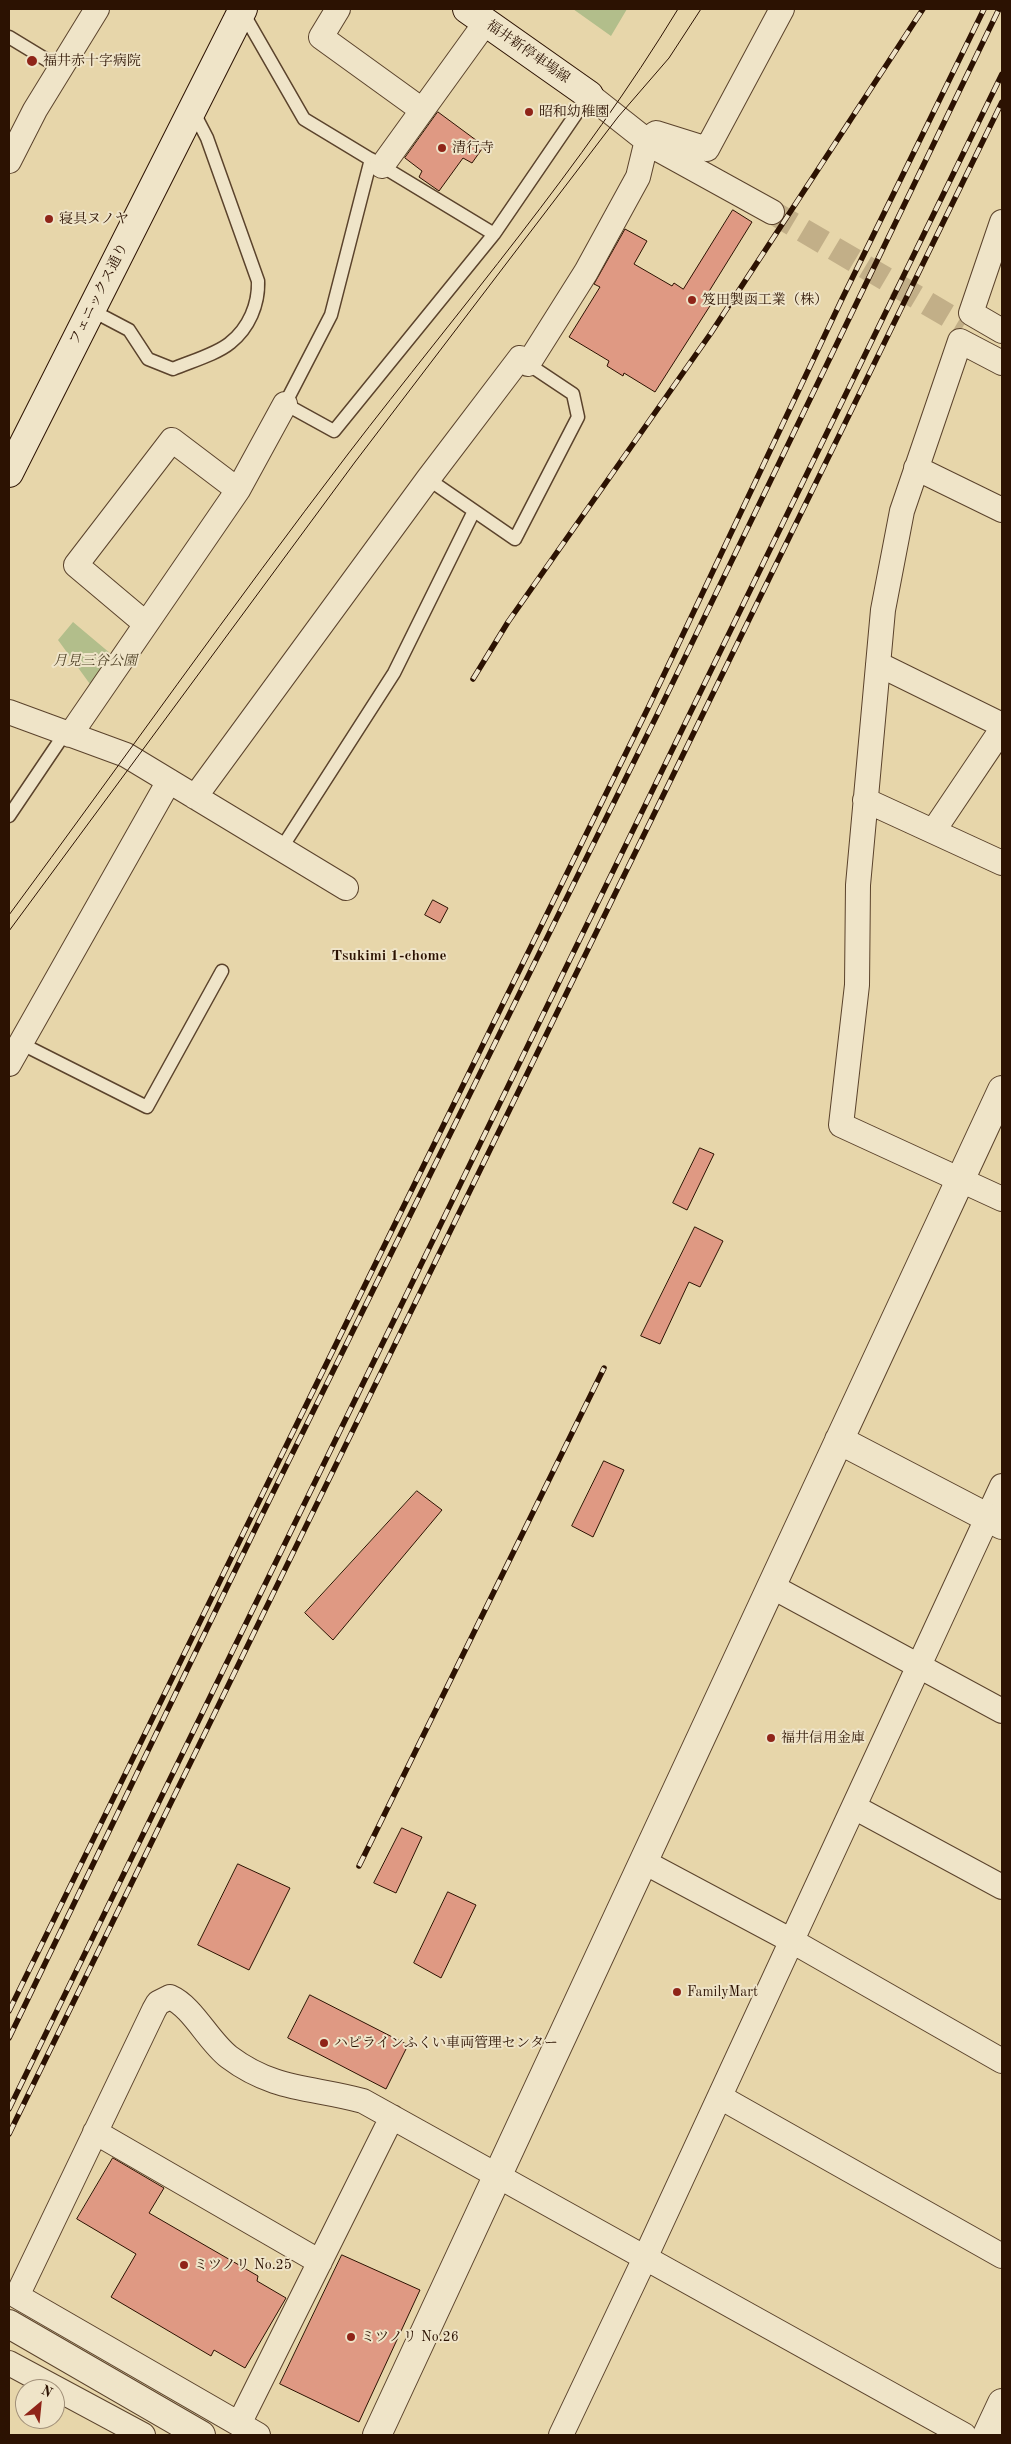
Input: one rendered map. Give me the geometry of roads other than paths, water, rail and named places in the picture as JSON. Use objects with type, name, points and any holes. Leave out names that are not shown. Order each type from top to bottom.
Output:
[{"type":"street","points":[[9,161],[34,110],[97,9]]},
{"type":"street","points":[[338,9],[322,37],[422,110]]},
{"type":"street","points":[[195,797],[428,479],[520,358],[528,364],[586,272],[638,177],[647,140],[656,133],[707,149],[782,9]]},
{"type":"street","name":"フェニックス通り","points":[[9,473],[243,10]]},
{"type":"street","points":[[377,163],[422,110],[476,16]]},
{"type":"street","name":"福井新停車場線","points":[[476,16],[589,95]]},
{"type":"street","points":[[589,95],[656,148],[772,212]]},
{"type":"street","points":[[1002,222],[971,313],[1002,331]]},
{"type":"street","points":[[964,325],[1002,347]]},
{"type":"street","points":[[1002,363],[960,341],[902,511],[883,610],[858,885],[857,985],[841,1125],[1002,1199]]},
{"type":"street","points":[[67,734],[146,624],[238,490],[285,404]]},
{"type":"street","points":[[146,624],[76,565],[172,440],[238,490]]},
{"type":"street","points":[[916,468],[1002,510]]},
{"type":"street","points":[[878,664],[1002,725]]},
{"type":"street","points":[[9,712],[126,755],[346,888]]},
{"type":"street","points":[[934,830],[1002,729]]},
{"type":"street","points":[[9,1064],[169,781]]},
{"type":"street","points":[[865,800],[934,830],[1002,863]]},
{"type":"street","points":[[377,2435],[1002,1090]]},
{"type":"street","points":[[839,1440],[995,1521]]},
{"type":"street","points":[[568,2432],[645,2258],[920,1665],[995,1521],[1002,1486]]},
{"type":"street","points":[[772,1586],[1002,1711]]},
{"type":"street","points":[[854,1807],[1002,1887]]},
{"type":"street","points":[[644,1862],[792,1941],[1002,2061]]},
{"type":"street","points":[[392,2117],[320,2262],[248,2430],[17,2296],[158,2004],[170,1997],[182,2004],[227,2056],[263,2079],[363,2101],[392,2117],[497,2175],[964,2435]]},
{"type":"street","points":[[720,2097],[1002,2256]]},
{"type":"street","points":[[95,2132],[320,2262]]},
{"type":"street","points":[[9,2324],[201,2435]]},
{"type":"street","points":[[9,2363],[143,2435]]},
{"type":"street","points":[[987,2435],[1002,2403]]},
{"type":"lane","points":[[243,10],[304,119],[494,234]]},
{"type":"lane","points":[[9,38],[60,68]]},
{"type":"lane","points":[[377,163],[330,315],[285,404],[334,431],[494,234],[589,95]]},
{"type":"lane","points":[[91,310],[129,330],[148,358],[173,369],[229,344],[243,330],[255,310],[258,281],[207,138],[192,109]]},
{"type":"lane","points":[[428,479],[514,539],[578,417],[573,394],[528,364]]},
{"type":"lane","points":[[281,849],[394,673],[474,511]]},
{"type":"lane","points":[[9,816],[67,734]]},
{"type":"lane","points":[[20,1043],[147,1107],[222,971]]},
{"type":"tunnel","points":[[772,212],[964,325]]},
{"type":"tram line","points":[[9,915],[305,511],[561,181],[602,125],[678,9]]},
{"type":"tram line","points":[[9,931],[355,462],[618,117],[669,58],[701,9]]},
{"type":"railway","points":[[473,679],[508,622],[711,333],[923,9]]},
{"type":"railway","points":[[9,2011],[649,706],[842,299],[984,9]]},
{"type":"railway","points":[[9,2038],[261,1517],[659,711],[999,9]]},
{"type":"railway","points":[[9,2109],[1002,74]]},
{"type":"railway","points":[[9,2134],[1002,102]]},
{"type":"railway","points":[[359,1866],[604,1368]]},
{"type":"place","name":"福井赤十字病院","points":[[32,61]]},
{"type":"place","name":"昭和幼稚園","points":[[529,112]]},
{"type":"place","name":"清行寺","points":[[442,148]]},
{"type":"place","name":"寝具ヌノヤ","points":[[49,219]]},
{"type":"place","name":"笈田製函工業（株）","points":[[692,300]]},
{"type":"place","name":"福井信用金庫","points":[[771,1738]]},
{"type":"place","name":"FamilyMart","points":[[677,1992]]},
{"type":"place","name":"ハピラインふくい車両管理センター","points":[[324,2043]]},
{"type":"place","name":"ミツノリ No.25","points":[[184,2265]]},
{"type":"place","name":"ミツノリ No.26","points":[[351,2337]]},
{"type":"district","name":"Tsukimi 1-chome","points":[[389,956]]},
{"type":"park label","name":"月見三谷公園","points":[[95,661]]}]
